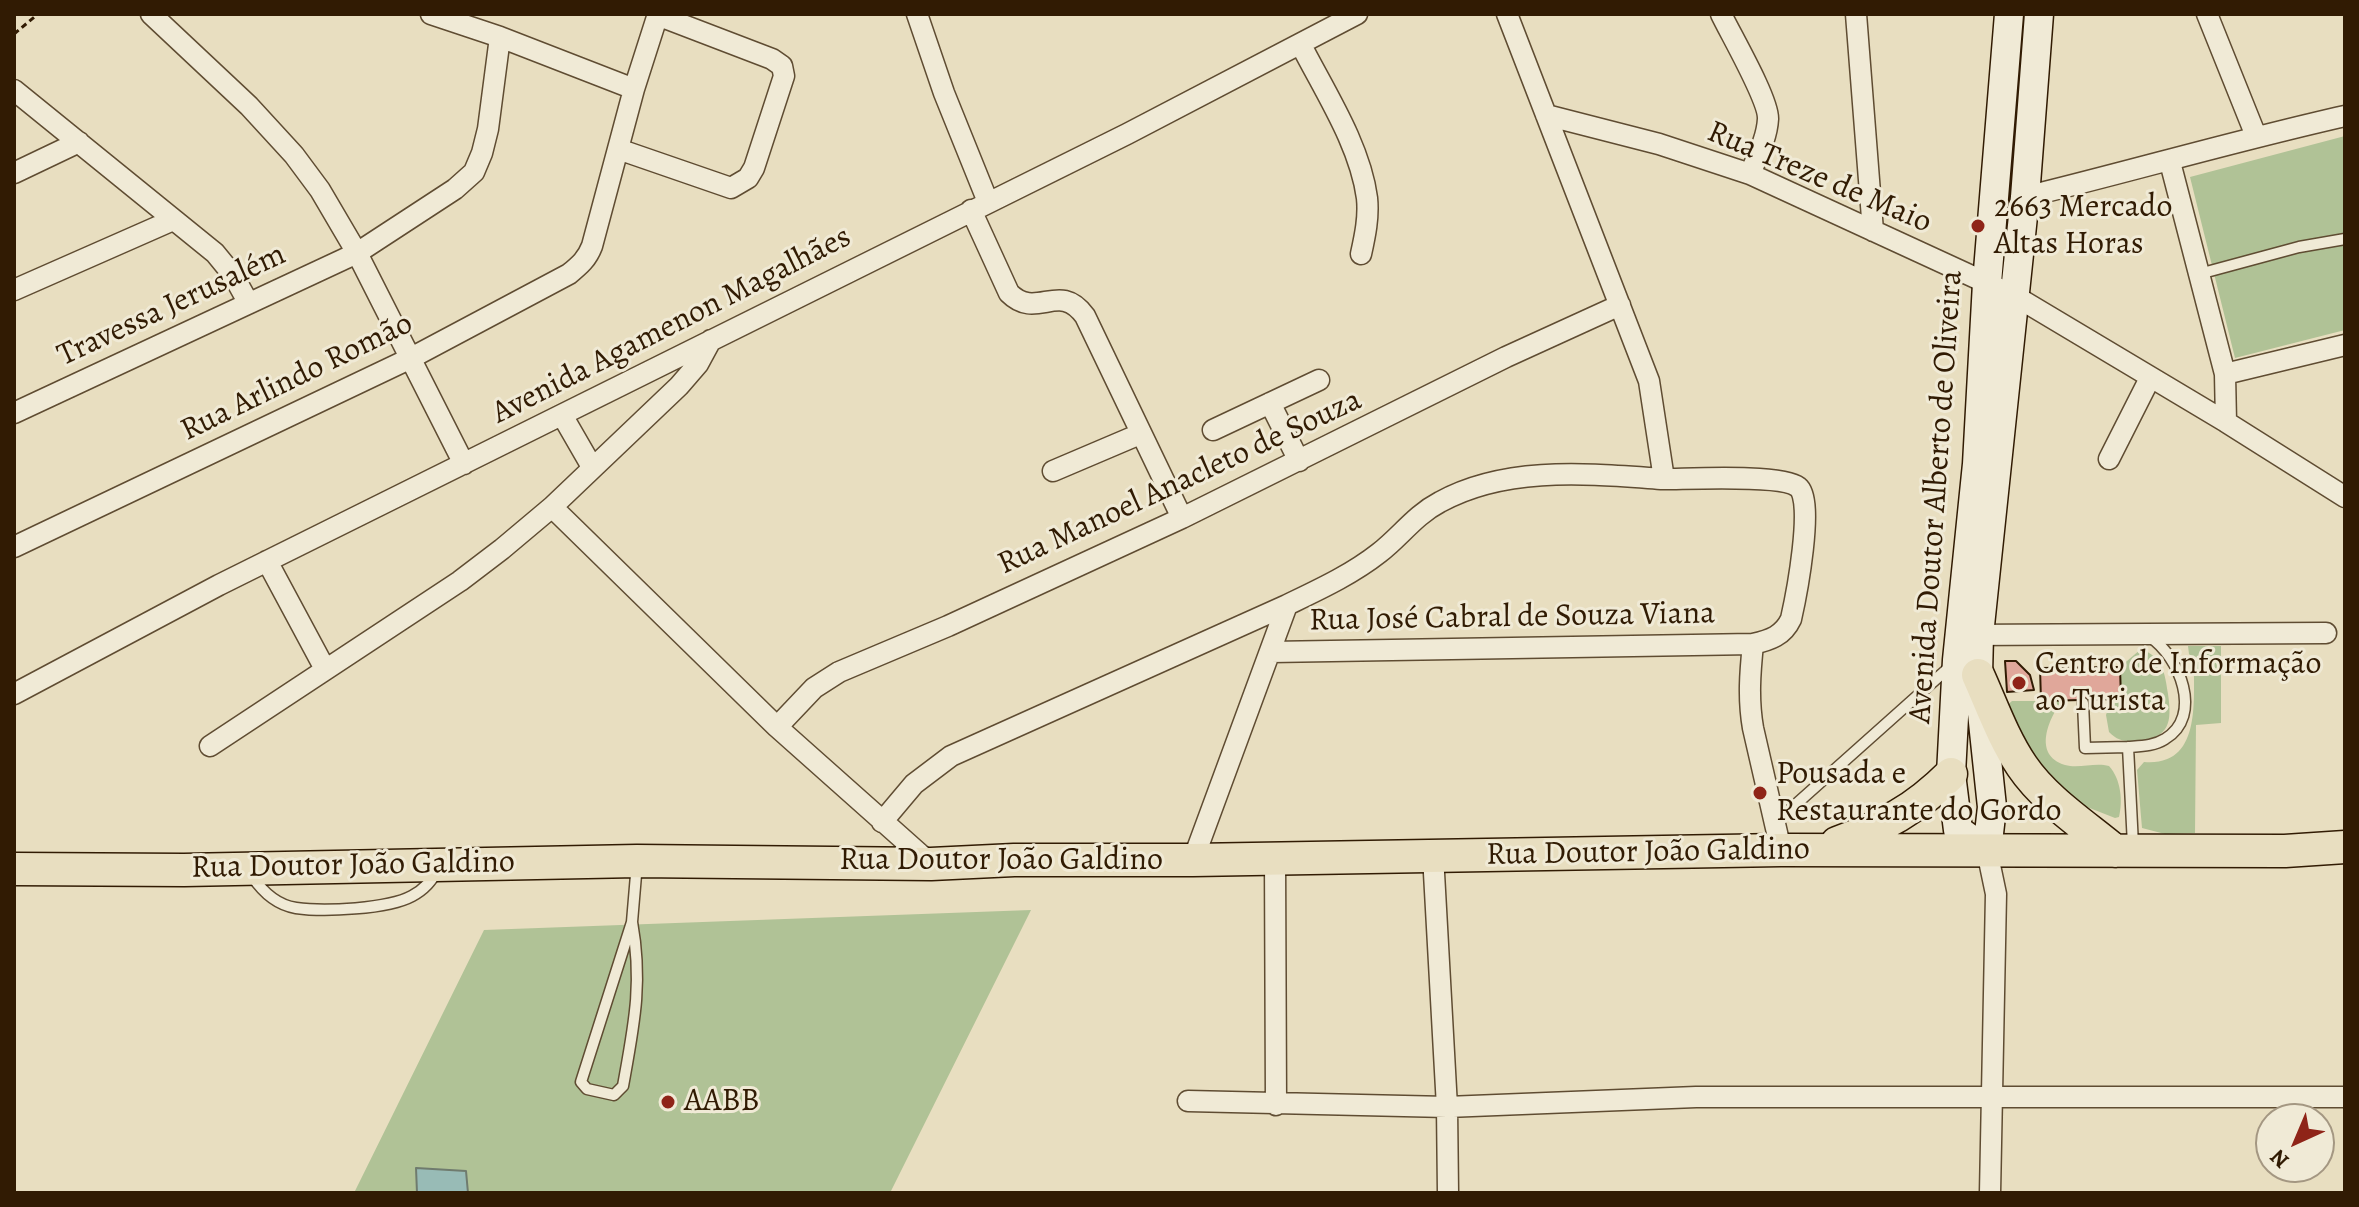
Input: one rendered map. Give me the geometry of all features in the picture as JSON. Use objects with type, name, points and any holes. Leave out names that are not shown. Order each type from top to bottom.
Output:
[{"type":"main road","points":[[1968,651],[2006,739],[2022,767],[2037,785],[2124,851]]},
{"type":"main road","points":[[1815,851],[1877,829],[1902,815],[1928,798],[1951,774]]},
{"type":"main road","name":"Rua Doutor João Galdino","points":[[14,869],[637,861],[931,864],[1014,860],[1193,860],[1433,855],[1778,836],[1815,851],[2285,851],[2345,847]]},
{"type":"street","points":[[151,14],[249,106],[294,155],[320,190],[357,253],[464,464]]},
{"type":"street","points":[[431,14],[634,89]]},
{"type":"street","points":[[658,14],[772,59],[782,66],[784,76],[754,168],[740,185],[731,188],[618,149],[658,14]]},
{"type":"street","points":[[917,14],[1009,293],[1018,302],[1026,304],[1062,300],[1078,307],[1182,518]]},
{"type":"street","name":"Avenida Agamenon Magalhães","points":[[14,694],[267,561],[1301,45],[1357,14]]},
{"type":"street","points":[[1507,14],[1649,381],[1664,479]]},
{"type":"street","points":[[1721,14],[1768,116],[1750,174]]},
{"type":"street","points":[[1856,14],[1873,231]]},
{"type":"street","name":"Avenida Doutor Alberto de Oliveira","points":[[1988,465],[1987,283],[2009,14]]},
{"type":"street","name":"Avenida Doutor Alberto de Oliveira","points":[[1968,651],[1992,807],[1987,851],[1958,830],[1951,774],[1988,465],[2015,296],[2039,14]]},
{"type":"street","points":[[2207,14],[2256,136]]},
{"type":"street","name":"Travessa Jerusalém","points":[[14,413],[357,253],[455,189],[474,172],[488,129],[500,37]]},
{"type":"street","points":[[1301,45],[1344,130],[1362,174],[1367,200],[1361,254]]},
{"type":"street","points":[[14,90],[215,253],[233,275],[248,302]]},
{"type":"street","name":"Rua Treze de Maio","points":[[1546,115],[1659,144],[1750,174],[2015,296],[2345,497]]},
{"type":"street","points":[[2025,197],[2170,162],[2256,136],[2345,116]]},
{"type":"street","points":[[14,173],[79,142]]},
{"type":"street","name":"Rua Arlindo Romão","points":[[14,547],[411,358],[569,274],[588,258],[618,149]]},
{"type":"street","points":[[2170,162],[2225,374],[2226,422]]},
{"type":"street","points":[[14,290],[173,220]]},
{"type":"street","name":"Rua Manoel Anacleto de Souza","points":[[777,727],[814,688],[839,672],[948,626],[1182,518],[1506,357],[1620,305]]},
{"type":"street","points":[[210,746],[460,581],[552,507],[679,386],[698,364],[711,340]]},
{"type":"street","points":[[2225,374],[2345,345]]},
{"type":"street","points":[[2109,459],[2150,378]]},
{"type":"street","points":[[1213,430],[1319,380]]},
{"type":"street","points":[[1270,403],[1299,461]]},
{"type":"street","points":[[562,415],[592,467]]},
{"type":"street","points":[[1053,471],[1140,434]]},
{"type":"street","points":[[882,822],[914,784],[951,756],[1287,605],[1372,559],[1424,512],[1466,491],[1518,478],[1585,474],[1781,481],[1799,488],[1805,496],[1791,619],[1786,630],[1777,636],[1753,644],[1750,709],[1778,836]]},
{"type":"street","points":[[552,507],[777,727],[931,864]]},
{"type":"street","points":[[267,561],[325,669]]},
{"type":"street","points":[[1193,860],[1287,605]]},
{"type":"street","points":[[1968,651],[2145,634],[2326,633]]},
{"type":"street","name":"Rua José Cabral de Souza Viana","points":[[1271,652],[1753,644]]},
{"type":"street","points":[[1987,851],[1996,894],[1990,1193]]},
{"type":"street","points":[[1433,855],[1447,1107],[1448,1193]]},
{"type":"street","points":[[1275,858],[1276,1105]]},
{"type":"street","points":[[1188,1101],[1447,1107],[1696,1097],[2345,1097]]},
{"type":"lane","points":[[2199,274],[2299,247],[2345,239]]},
{"type":"lane","points":[[2083,703],[2085,748],[2148,745],[2168,738],[2181,720],[2181,677],[2163,647],[2145,634]]},
{"type":"lane","points":[[1778,836],[1968,651]]},
{"type":"lane","points":[[2124,851],[2128,747]]},
{"type":"lane","points":[[632,922],[638,956],[638,1002],[623,1086],[614,1095],[587,1089],[581,1082],[632,922],[637,861]]},
{"type":"path","points":[[14,34],[38,14]]},
{"type":"green space","points":[[2345,136],[2345,330],[2235,358],[2190,177]]},
{"type":"green space","points":[[2188,646],[2221,646],[2221,723],[2196,725],[2195,833],[2165,834],[2142,828],[2137,770],[2144,762],[2163,761],[2177,754],[2185,742],[2191,727],[2194,692],[2194,659],[2189,654]]},
{"type":"green space","points":[[2141,649],[2162,667],[2168,694],[2169,720],[2156,736],[2125,741],[2109,732],[2106,715],[2111,700],[2121,699],[2120,667]]},
{"type":"green space","points":[[2012,701],[2062,701],[2052,717],[2046,736],[2049,753],[2065,765],[2109,766],[2120,790],[2119,817],[2082,805],[2043,776],[2003,709]]},
{"type":"green space","name":"AABB","points":[[1031,910],[890,1193],[354,1193],[484,930]]},
{"type":"water","points":[[416,1168],[466,1171],[468,1193],[417,1193]]},
{"type":"building","name":"Centro de Informação ao Turista","points":[[2005,661],[2016,661],[2030,675],[2034,690],[2007,692]]},
{"type":"building","points":[[2120,667],[2121,699],[2041,701],[2040,668]]},
{"type":"place","name":"2663 Mercado Altas Horas","points":[[1978,226]]},
{"type":"place","name":"Centro de Informação ao Turista","points":[[2019,683]]},
{"type":"place","name":"Pousada e Restaurante do Gordo","points":[[1760,793]]},
{"type":"place","name":"AABB","points":[[668,1102]]}]
